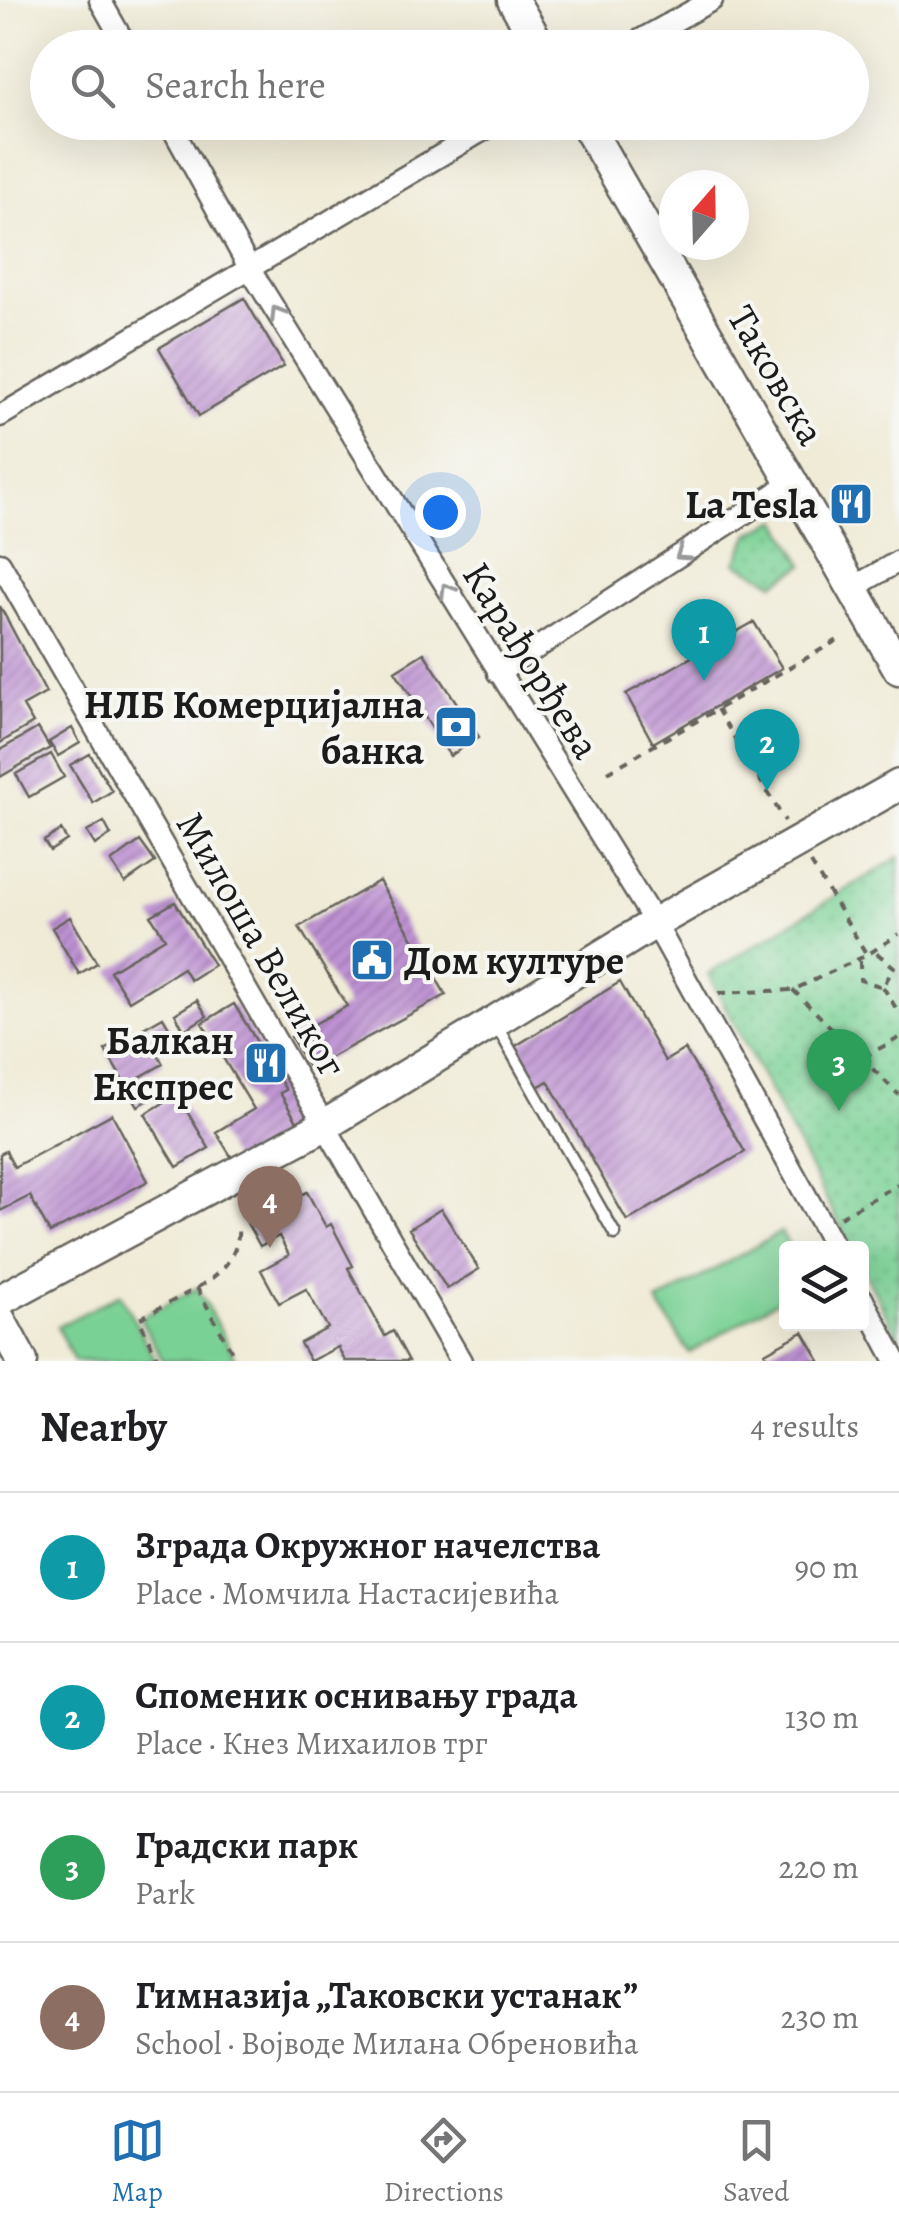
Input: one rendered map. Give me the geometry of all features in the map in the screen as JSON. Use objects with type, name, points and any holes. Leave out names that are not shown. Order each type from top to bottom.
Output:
[{"type":"street","points":[[100,0],[116,30]]},
{"type":"street","points":[[513,0],[530,30]]},
{"type":"street","points":[[658,30],[712,0]]},
{"type":"street","name":"Карађорђева","points":[[178,140],[252,271],[656,924],[831,1241]]},
{"type":"street","points":[[0,416],[252,271],[467,140]]},
{"type":"street","name":"Таковска","points":[[595,140],[899,669]]},
{"type":"street","points":[[498,673],[793,482]]},
{"type":"street","points":[[854,586],[899,561]]},
{"type":"street","name":"Милоша Великог","points":[[0,564],[461,1361]]},
{"type":"street","points":[[0,1300],[326,1124],[656,924],[899,785]]},
{"type":"street","points":[[869,1311],[896,1361]]},
{"type":"street","points":[[0,1320],[22,1361]]},
{"type":"lane","points":[[494,1022],[615,1234]]},
{"type":"path","points":[[608,772],[844,637]]},
{"type":"path","points":[[717,710],[868,955]]},
{"type":"path","points":[[694,994],[793,990],[868,955],[899,934]]},
{"type":"path","points":[[874,951],[894,967],[883,988]]},
{"type":"path","points":[[860,958],[860,980],[883,988],[899,1013]]},
{"type":"path","points":[[793,990],[899,1095]]},
{"type":"path","points":[[862,1058],[899,1038]]},
{"type":"path","points":[[823,1227],[899,1184]]},
{"type":"path","points":[[159,1361],[139,1319],[214,1278],[229,1260],[239,1237],[238,1224]]},
{"type":"path","points":[[197,1288],[237,1361]]},
{"type":"green space","points":[[778,520],[804,565],[775,583],[736,563],[750,533]]},
{"type":"green space","points":[[899,857],[899,1339],[869,1281],[869,1241],[848,1241],[708,974]]},
{"type":"green space","points":[[781,1232],[787,1241],[779,1241],[779,1299],[689,1353],[657,1302]]},
{"type":"green space","points":[[197,1288],[237,1361],[163,1361],[140,1318]]},
{"type":"green space","points":[[120,1294],[156,1361],[74,1361],[57,1327]]},
{"type":"building","points":[[244,298],[284,366],[199,416],[159,348]]},
{"type":"building","points":[[0,606],[46,693],[23,706],[33,723],[0,743]]},
{"type":"building","points":[[754,622],[782,668],[653,743],[626,694]]},
{"type":"building","points":[[424,653],[479,737],[450,756],[395,671]]},
{"type":"building","points":[[38,728],[50,748],[0,777],[0,750]]},
{"type":"building","points":[[72,728],[80,743],[58,756],[49,742]]},
{"type":"building","points":[[51,754],[64,777],[29,797],[16,774]]},
{"type":"building","points":[[90,754],[112,791],[93,803],[70,765]]},
{"type":"building","points":[[104,822],[111,835],[95,845],[87,832]]},
{"type":"building","points":[[61,830],[67,840],[50,851],[44,841]]},
{"type":"building","points":[[140,841],[155,862],[125,883],[111,862]]},
{"type":"building","name":"Дом културе","points":[[379,881],[446,995],[309,1069],[291,1037],[347,1006],[299,927]]},
{"type":"building","points":[[175,902],[214,965],[190,980],[183,968],[129,1001],[110,971],[165,938],[151,916]]},
{"type":"building","points":[[70,917],[97,963],[79,974],[52,928]]},
{"type":"building","points":[[620,982],[665,1061],[685,1049],[745,1152],[627,1221],[548,1081],[536,1088],[514,1047]]},
{"type":"building","points":[[197,1000],[207,1016],[184,1030],[175,1014]]},
{"type":"building","points":[[234,1004],[286,1090],[280,1093],[299,1125],[235,1163],[216,1132],[254,1109],[202,1023]]},
{"type":"building","points":[[163,1017],[177,1041],[157,1053],[163,1064],[140,1077],[152,1098],[138,1106],[105,1050]]},
{"type":"building","points":[[177,1095],[209,1148],[177,1167],[145,1114]]},
{"type":"building","points":[[112,1114],[148,1181],[50,1233],[30,1196],[0,1211],[0,1154],[6,1151],[14,1167]]},
{"type":"building","points":[[307,1192],[326,1227],[331,1224],[353,1266],[348,1268],[385,1336],[393,1331],[409,1361],[345,1361],[338,1347],[310,1361],[300,1343],[328,1328],[306,1289],[279,1303],[261,1270],[289,1255],[279,1236],[260,1246],[247,1223]]},
{"type":"building","points":[[441,1209],[479,1269],[447,1289],[409,1229]]},
{"type":"building","points":[[803,1332],[820,1361],[770,1361],[765,1353]]},
{"type":"place","name":"La Tesla","points":[[851,504]]},
{"type":"place","name":"Зграда Окружног начелства","points":[[704,681]]},
{"type":"place","name":"НЛБ Комерцијална банка","points":[[456,727]]},
{"type":"place","name":"Споменик оснивању града","points":[[767,791]]},
{"type":"place","name":"Дом културе","points":[[372,960]]},
{"type":"place","name":"Балкан Експрес","points":[[266,1063]]},
{"type":"place","name":"Градски парк","points":[[839,1111]]},
{"type":"place","name":"Гимназија „Таковски устанак”","points":[[270,1248]]}]
